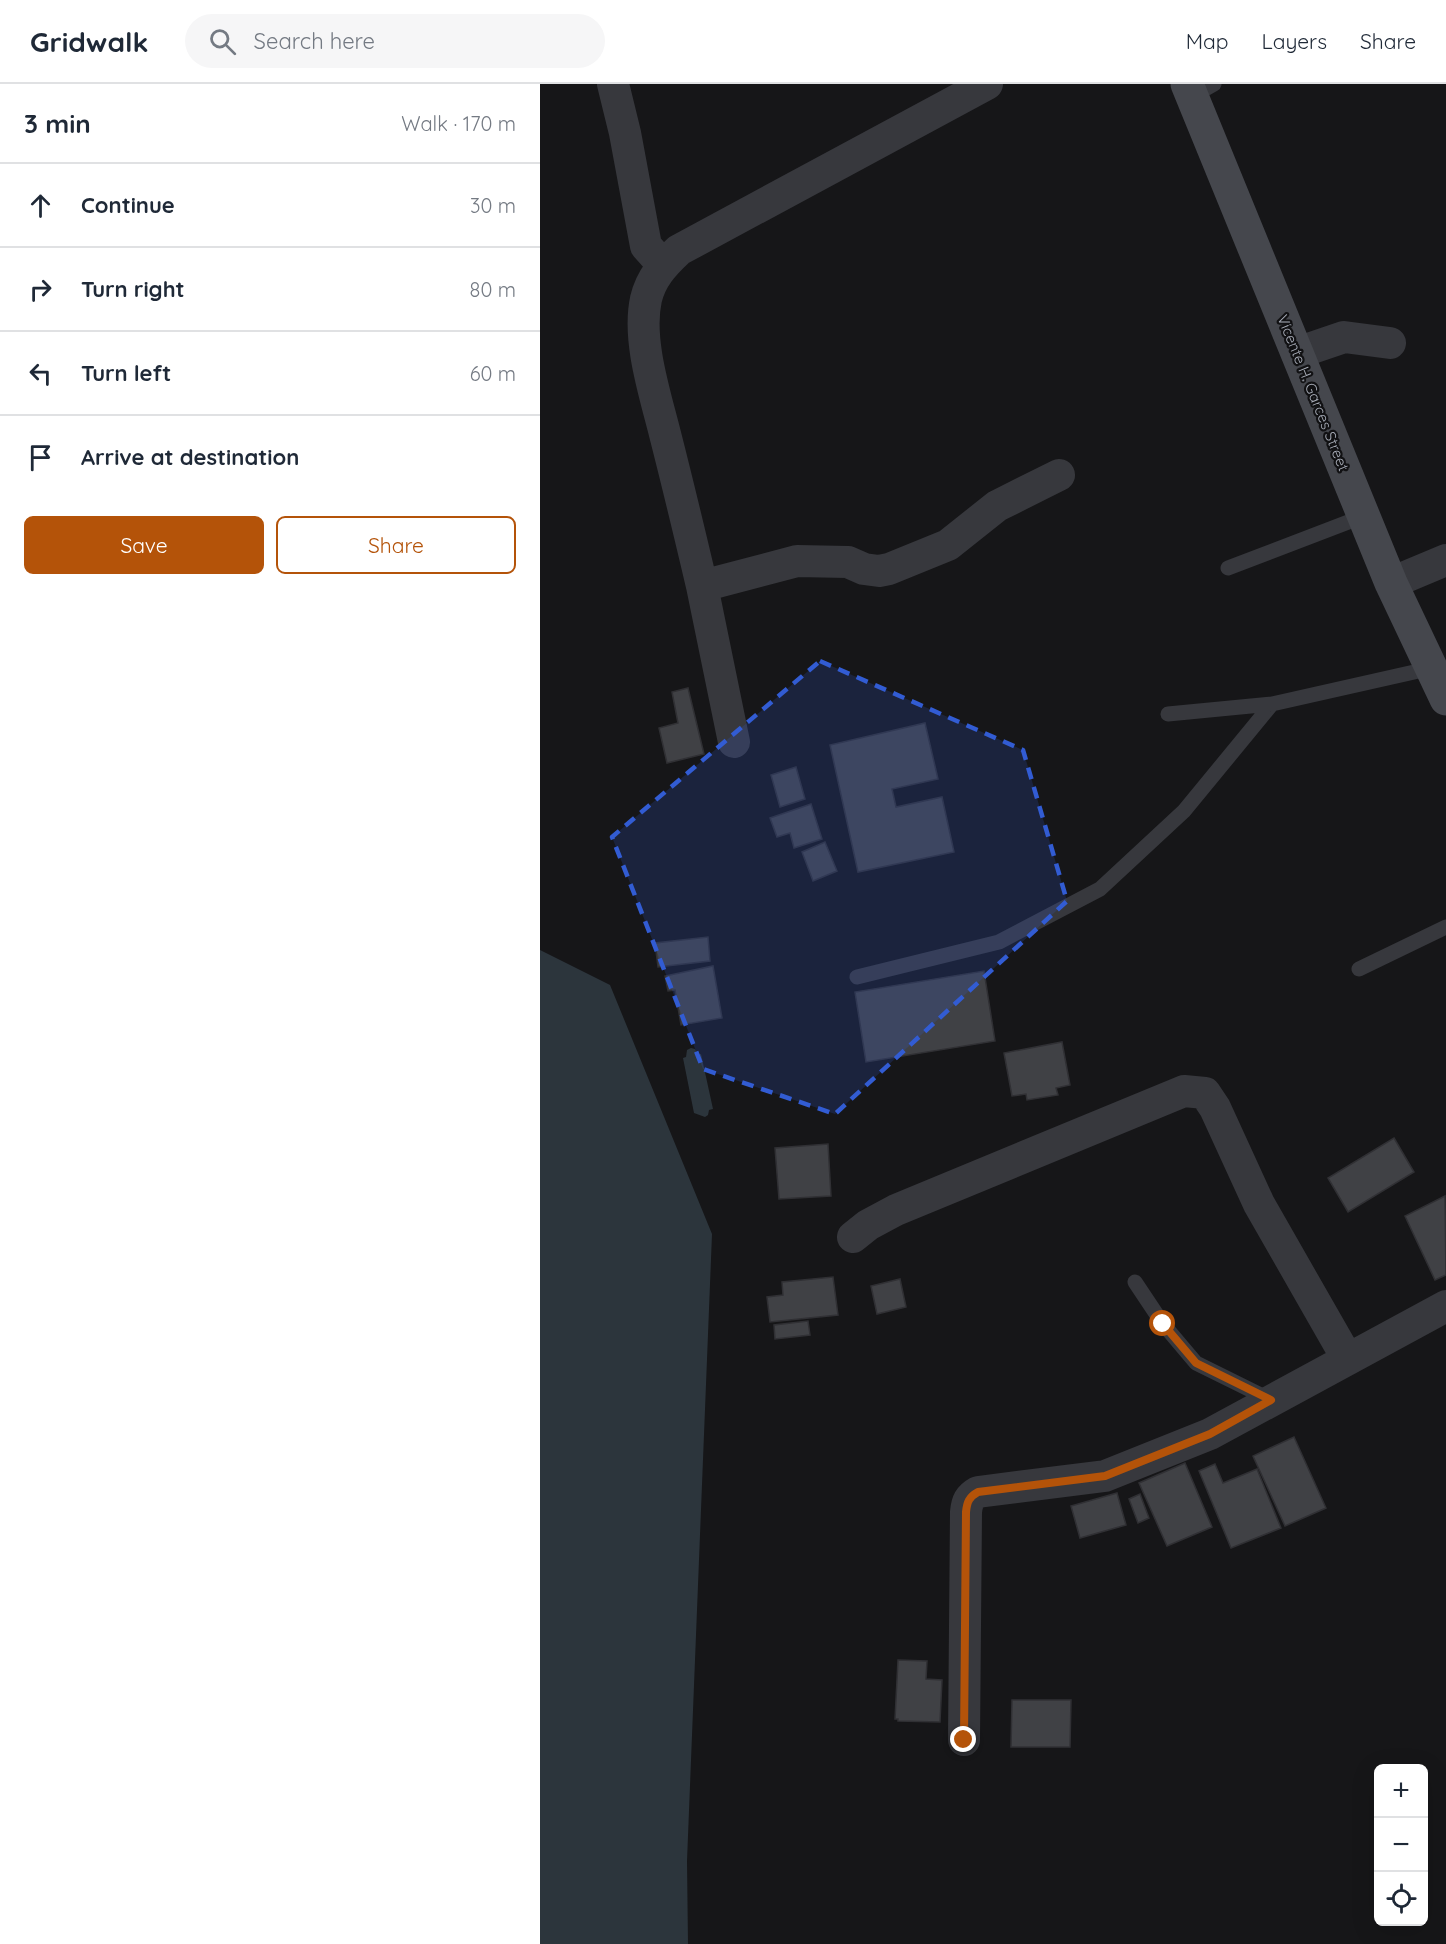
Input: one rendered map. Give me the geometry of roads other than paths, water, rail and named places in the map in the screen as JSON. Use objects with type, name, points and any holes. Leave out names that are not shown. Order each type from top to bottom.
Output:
[{"type":"street","points":[[613,84],[625,133],[646,246],[663,265]]},
{"type":"street","points":[[734,742],[702,586],[649,368],[644,320],[651,281],[663,265],[679,250],[987,84]]},
{"type":"street","name":"Vicente H. Garces Street","points":[[1198,88],[1297,353],[1391,583],[1446,699]]},
{"type":"street","points":[[1297,353],[1344,337],[1390,343]]},
{"type":"street","points":[[702,586],[797,561],[848,562],[879,571],[889,569],[948,545],[997,506],[1059,475]]},
{"type":"street","points":[[1391,583],[1446,560]]},
{"type":"street","points":[[854,1238],[868,1225],[907,1205],[1184,1091],[1205,1093],[1215,1108],[1259,1204],[1347,1358]]},
{"type":"street","points":[[964,1740],[966,1512],[970,1496],[978,1492],[1105,1476],[1210,1434],[1446,1306]]},
{"type":"lane","points":[[1228,568],[1364,516]]},
{"type":"lane","points":[[1168,714],[1272,704],[1432,668]]},
{"type":"lane","points":[[857,977],[999,942],[1101,890],[1184,811],[1272,704]]},
{"type":"lane","points":[[1359,969],[1446,927]]},
{"type":"lane","points":[[1135,1282],[1163,1324],[1196,1363],[1271,1400]]}]
